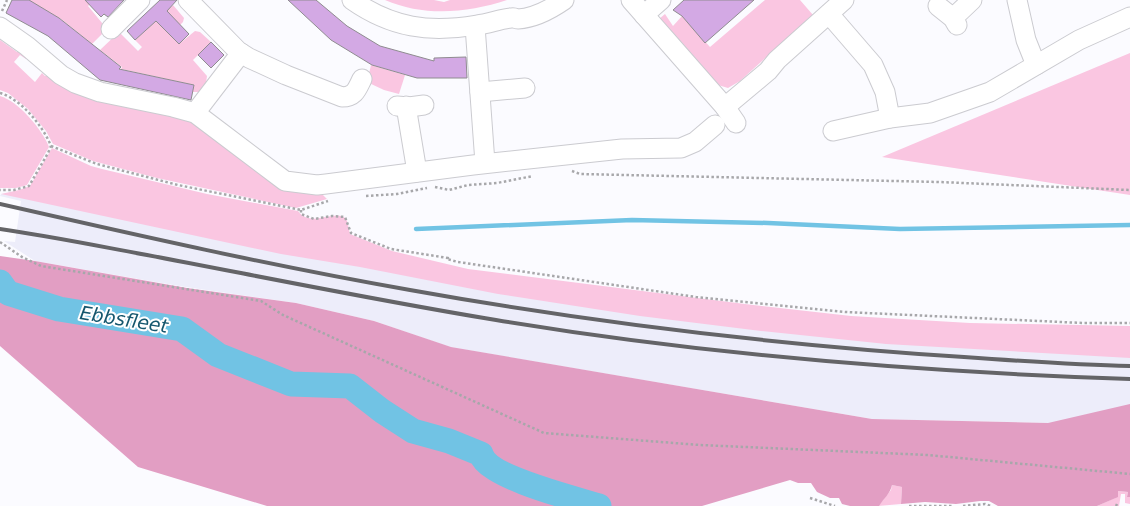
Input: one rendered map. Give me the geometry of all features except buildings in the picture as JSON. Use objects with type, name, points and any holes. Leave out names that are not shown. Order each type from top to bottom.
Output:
[{"type":"street","points":[[111,29],[140,0]]},
{"type":"street","points":[[188,0],[241,53],[269,68],[342,97],[354,94],[362,79]]},
{"type":"street","points":[[352,0],[382,17],[411,26],[439,30],[475,26],[511,18],[519,19],[538,14],[564,0]]},
{"type":"street","points":[[511,18],[517,11],[540,0]]},
{"type":"street","points":[[631,0],[725,107],[736,123]]},
{"type":"street","points":[[644,15],[660,0]]},
{"type":"street","points":[[725,107],[768,71],[777,60],[843,0]]},
{"type":"street","points":[[938,6],[955,22],[972,0]]},
{"type":"street","points":[[1017,0],[1026,40],[1036,64]]},
{"type":"street","points":[[829,14],[873,66],[885,92],[890,118]]},
{"type":"street","points":[[832,131],[890,118],[930,113],[990,92],[1079,40],[1130,17]]},
{"type":"street","points":[[475,26],[485,163]]},
{"type":"street","points":[[0,27],[27,46],[66,79],[79,86],[195,113],[285,180],[308,184],[326,184],[485,163],[622,149],[681,148],[695,142],[715,125]]},
{"type":"street","points":[[195,113],[241,53]]},
{"type":"street","points":[[480,92],[525,88]]},
{"type":"street","points":[[409,106],[417,172]]},
{"type":"path","points":[[0,15],[7,0]]},
{"type":"path","points":[[0,93],[10,97],[24,109],[40,128],[51,146],[97,164],[178,185],[301,210],[333,199]]},
{"type":"path","points":[[0,190],[20,189],[30,184],[51,146]]},
{"type":"path","points":[[566,169],[580,174],[939,182],[1130,190]]},
{"type":"path","points":[[360,197],[397,194],[436,187],[449,190],[468,184],[497,183],[540,175]]},
{"type":"path","points":[[301,210],[302,214],[313,219],[332,216],[345,217],[351,233],[391,249],[448,258],[458,262],[696,297],[845,312],[1083,323],[1130,323]]},
{"type":"path","points":[[0,242],[22,257],[41,266],[261,301],[283,315],[544,433],[700,445],[928,455],[1130,474]]},
{"type":"path","points":[[810,498],[834,506]]},
{"type":"path","points":[[963,506],[985,504],[991,506]]},
{"type":"path","points":[[909,506],[952,506]]},
{"type":"shaded area","points":[[27,0],[94,0],[88,6],[107,29],[92,44],[61,19]]},
{"type":"shaded area","points":[[385,0],[434,0],[444,2],[450,0],[507,0],[477,8],[430,11],[415,9]]},
{"type":"shaded area","points":[[765,0],[800,0],[813,15],[740,81],[728,88],[718,85],[659,19],[665,14],[673,26],[682,16],[710,47]]},
{"type":"shaded area","points":[[173,5],[184,18],[183,22],[170,35],[179,44],[195,31],[200,32],[211,42],[193,60],[207,76],[206,83],[199,92],[192,92],[194,85],[121,69],[122,67],[100,50],[119,32],[138,51],[142,47],[135,40]]},
{"type":"shaded area","points":[[0,40],[17,52],[25,50],[26,59],[20,55],[14,62],[35,82],[42,73],[45,76],[53,76],[187,118],[318,190],[327,199],[296,208],[157,178],[93,161],[53,144],[46,131],[28,109],[8,93],[0,90]]},
{"type":"shaded area","points":[[1130,53],[1130,195],[882,157]]},
{"type":"shaded area","points":[[371,65],[405,75],[399,94],[369,83],[368,78]]},
{"type":"shaded area","points":[[0,96],[14,104],[29,117],[41,132],[49,147],[27,185],[16,188],[0,188]]},
{"type":"shaded area","points":[[52,148],[91,166],[207,194],[298,211],[303,216],[316,219],[342,216],[347,220],[350,234],[392,251],[468,269],[851,316],[970,323],[1130,326],[1130,358],[886,344],[640,316],[498,294],[360,267],[281,254],[1,194],[30,186]]},
{"type":"shaded area","points":[[117,180],[401,257],[461,271],[812,316],[1130,331],[1130,418],[1048,423],[872,419],[450,347],[374,321],[296,303],[179,286],[35,261],[4,241],[15,242],[21,201],[0,196],[1,194]]},
{"type":"shaded area","points":[[0,256],[187,288],[296,303],[374,321],[451,347],[872,419],[1048,423],[1130,404],[1130,497],[1127,497],[1128,492],[1118,491],[1118,497],[1097,506],[998,506],[989,501],[956,504],[925,502],[901,504],[902,487],[892,485],[879,506],[850,506],[842,504],[839,498],[830,498],[817,492],[811,483],[798,483],[790,480],[702,506],[267,506],[138,467],[0,346]]},
{"type":"shaded area","points":[[892,485],[902,487],[901,504],[878,506],[891,490]]},
{"type":"shaded area","points":[[1118,491],[1128,492],[1127,497],[1130,497],[1130,504],[1125,503],[1125,494],[1121,494],[1119,506],[1097,506],[1115,498]]},
{"type":"waterway","points":[[416,229],[632,220],[768,223],[900,229],[1130,225]]},
{"type":"waterway","name":"Ebbsfleet","points":[[0,282],[8,293],[59,309],[182,329],[218,355],[291,384],[350,386],[382,411],[413,431],[449,441],[481,454],[487,463],[515,479],[553,493],[599,506]]},
{"type":"railway","points":[[0,204],[153,239],[307,271],[479,302],[617,323],[755,339],[894,352],[1130,366]]},
{"type":"railway","points":[[0,229],[74,241],[452,313],[654,343],[812,360],[971,372],[1130,379]]}]
